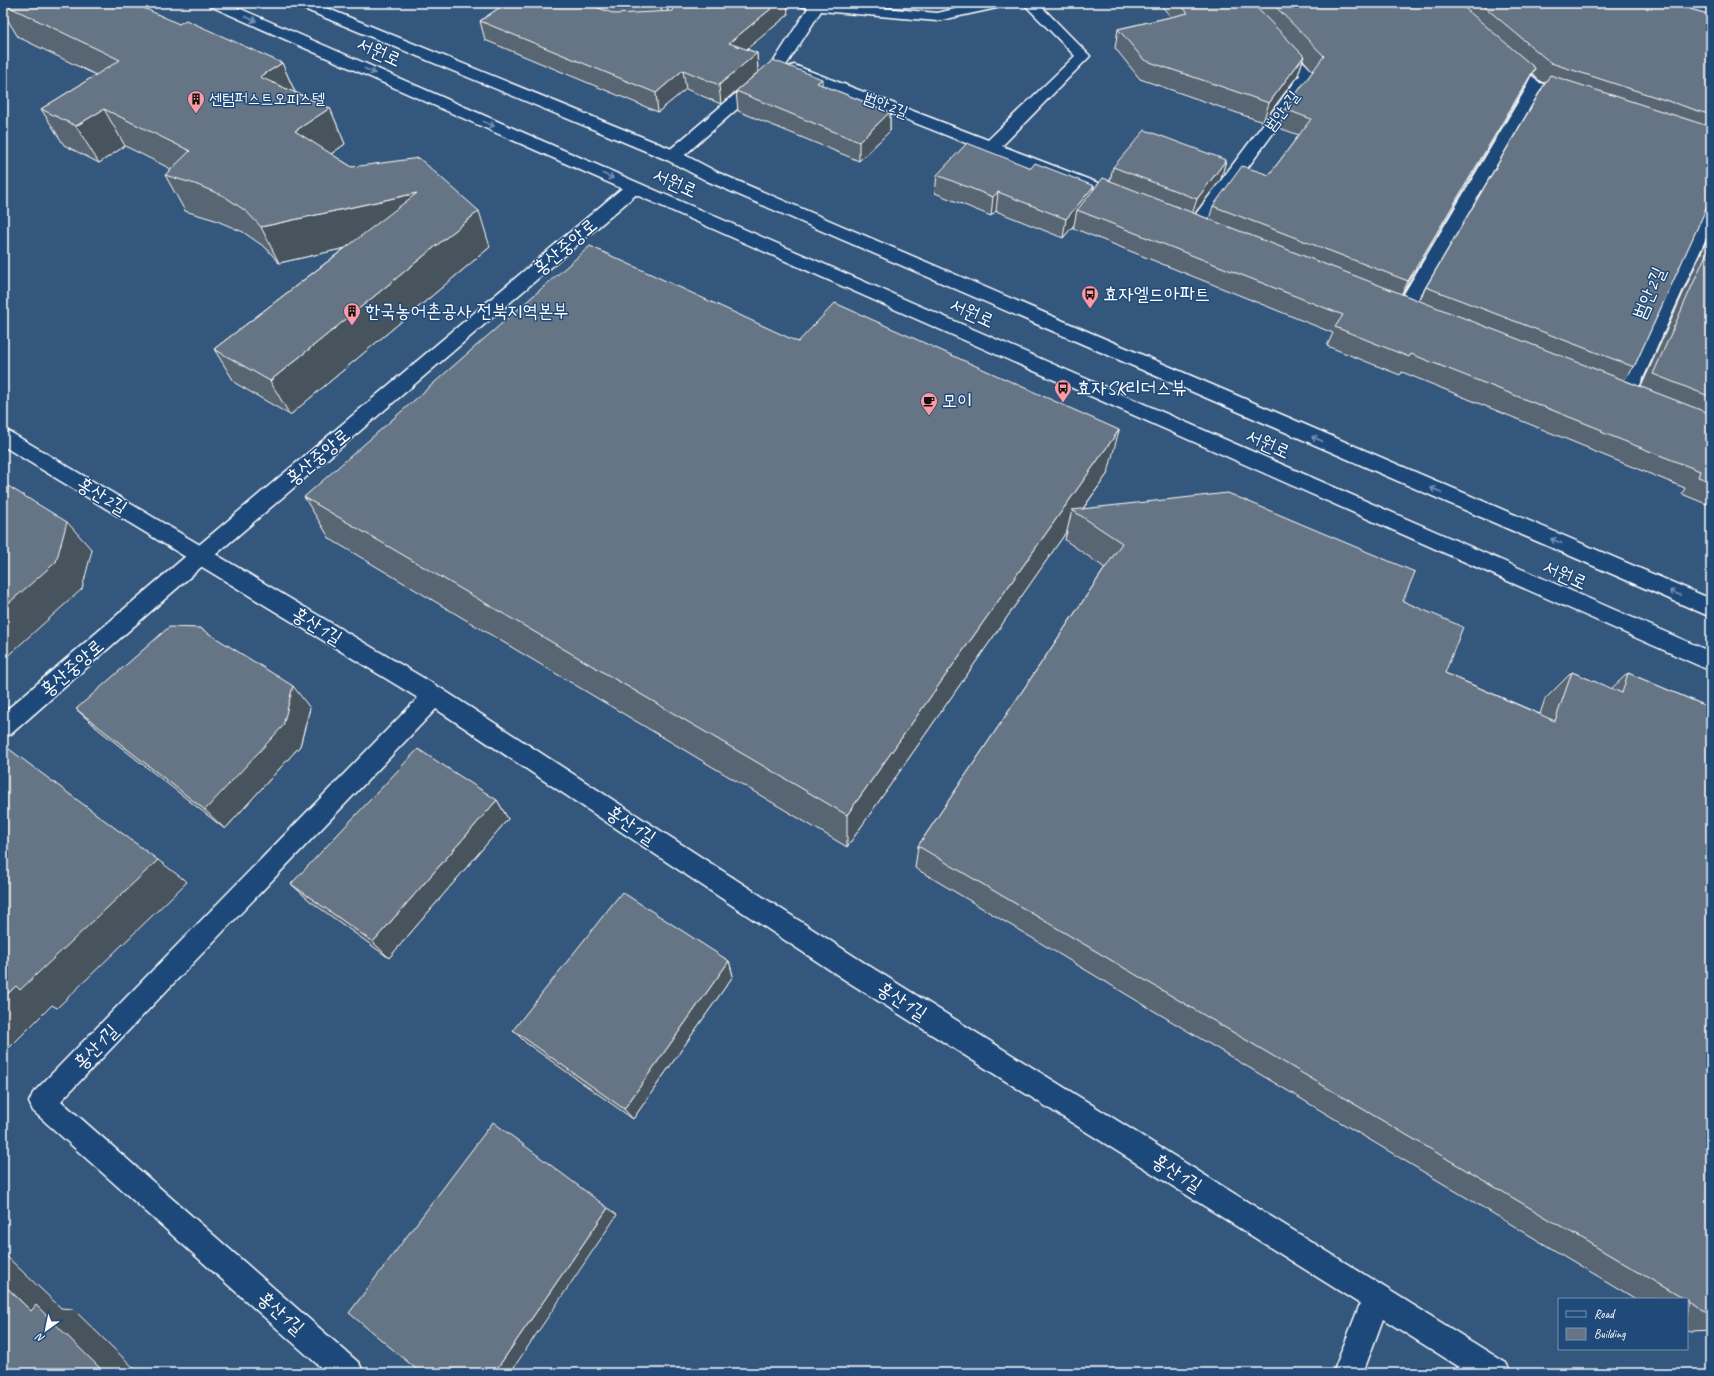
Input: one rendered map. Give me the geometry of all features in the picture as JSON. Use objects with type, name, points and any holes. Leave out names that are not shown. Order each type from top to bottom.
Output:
[{"type":"street","name":"서원로","points":[[215,3],[1711,662]]},
{"type":"street","name":"서원로","points":[[302,3],[673,156],[720,180],[1711,608]]},
{"type":"street","points":[[673,156],[780,64],[811,4],[937,17],[1000,3]]},
{"type":"street","points":[[991,147],[1083,56],[1030,3]]},
{"type":"street","name":"범안2길","points":[[1195,227],[1308,75],[1238,3]]},
{"type":"street","points":[[1495,52],[1535,86],[1586,103]]},
{"type":"street","name":"범안2길","points":[[780,64],[1137,204]]},
{"type":"street","points":[[1404,309],[1535,86]]},
{"type":"street","name":"홍산중앙로","points":[[3,727],[200,556],[633,188]]},
{"type":"street","name":"범안2길","points":[[1626,396],[1711,208]]},
{"type":"street","name":"홍산2길","points":[[3,437],[200,556]]},
{"type":"street","name":"홍산1길","points":[[200,556],[434,696],[854,971],[1496,1373]]},
{"type":"street","name":"홍산1길","points":[[349,1373],[42,1102],[434,696]]},
{"type":"street","points":[[1348,1373],[1377,1298]]},
{"type":"building","points":[[3,3],[133,3],[179,24],[186,20],[282,63],[260,77],[330,108],[295,131],[352,167],[419,158],[479,211],[270,381],[214,349],[417,193],[261,227],[247,212],[224,196],[195,184],[165,175],[190,151],[104,109],[76,126],[41,109],[120,60]]},
{"type":"building","points":[[506,3],[585,3],[615,14],[673,11],[676,3],[778,3],[729,43],[757,53],[719,85],[683,70],[656,93],[480,21]]},
{"type":"building","points":[[1179,3],[1252,3],[1304,56],[1269,103],[1144,60],[1118,29],[1188,13]]},
{"type":"building","points":[[1272,3],[1459,3],[1535,68],[1408,281],[1213,206],[1242,166],[1269,175],[1311,119],[1285,109],[1324,56]]},
{"type":"building","points":[[1480,3],[1669,3],[1711,15],[1711,115],[1551,63]]},
{"type":"building","points":[[773,60],[822,79],[817,83],[890,112],[859,142],[736,91]]},
{"type":"building","points":[[1550,75],[1711,127],[1711,198],[1634,367],[1426,287]]},
{"type":"building","points":[[1145,130],[1226,160],[1197,199],[1113,167]]},
{"type":"building","points":[[967,143],[1031,168],[1035,163],[1094,186],[1066,219],[998,192],[993,197],[937,175]]},
{"type":"building","points":[[1103,178],[1711,414],[1711,482],[1698,477],[1700,471],[1601,432],[1602,430],[1411,354],[1409,357],[1335,327],[1343,315],[1077,210]]},
{"type":"building","points":[[1711,243],[1711,397],[1653,374]]},
{"type":"building","points":[[590,246],[798,342],[835,303],[1119,430],[847,815],[304,497]]},
{"type":"building","points":[[3,483],[67,522],[56,562],[3,608]]},
{"type":"building","points":[[1228,493],[1415,572],[1403,601],[1463,627],[1445,673],[1555,721],[1572,672],[1622,693],[1628,673],[1711,708],[1711,1315],[1688,1302],[1688,1298],[1682,1298],[918,846],[1122,543],[1072,510]]},
{"type":"building","points":[[169,627],[200,628],[293,686],[283,726],[205,810],[76,709]]},
{"type":"building","points":[[5,746],[158,860],[20,990],[16,986],[3,998],[3,748]]},
{"type":"building","points":[[418,749],[497,800],[373,942],[291,884]]},
{"type":"building","points":[[622,892],[729,961],[624,1109],[513,1030]]},
{"type":"building","points":[[493,1122],[608,1208],[494,1373],[421,1373],[349,1313]]},
{"type":"building","points":[[3,1284],[31,1311],[36,1305],[105,1373],[3,1373]]},
{"type":"place","name":"센텀퍼스트오피스텔","points":[[196,114]]},
{"type":"place","name":"효자엘드아파트","points":[[1090,309]]},
{"type":"place","name":"한국농어촌공사 전북지역본부","points":[[352,326]]},
{"type":"place","name":"효자SK리더스뷰","points":[[1063,403]]},
{"type":"place","name":"모이","points":[[929,416]]}]
